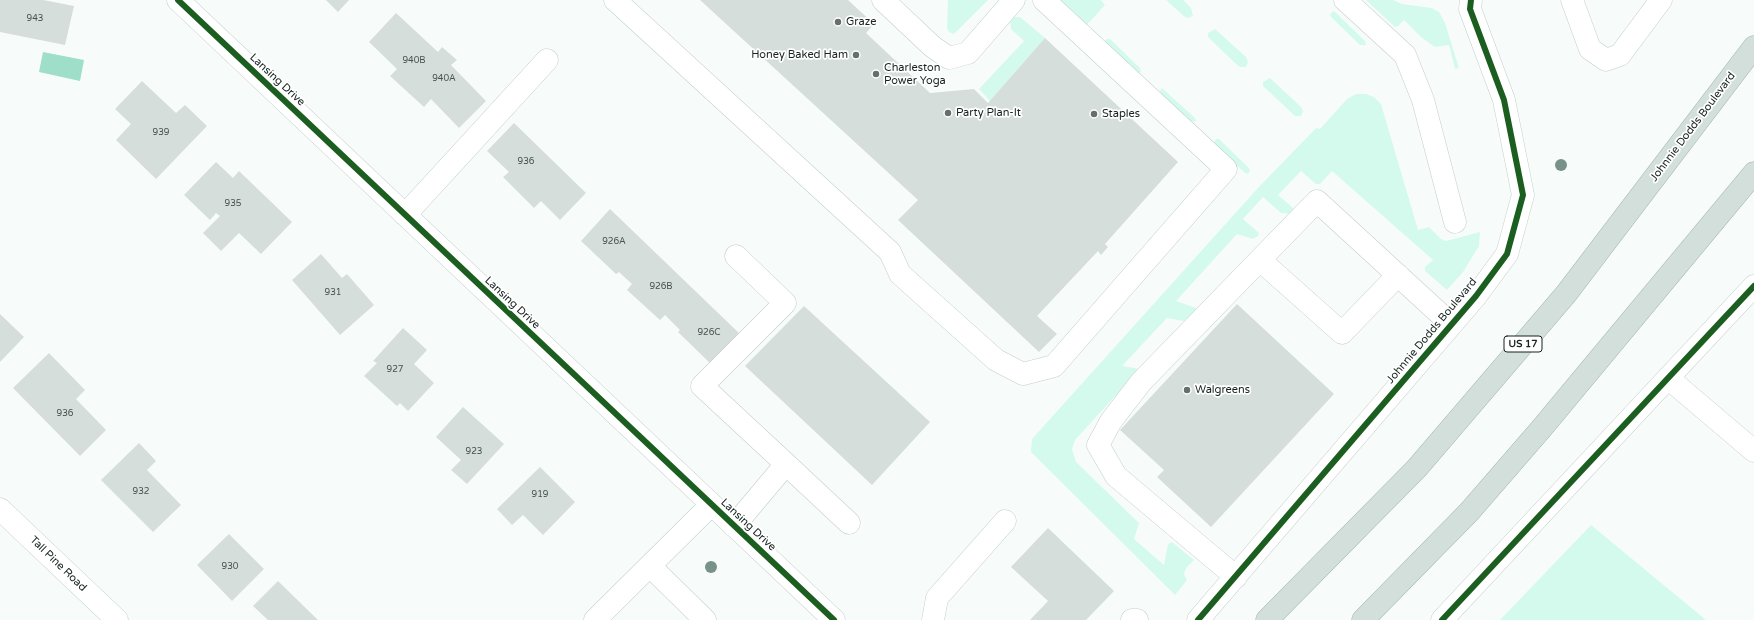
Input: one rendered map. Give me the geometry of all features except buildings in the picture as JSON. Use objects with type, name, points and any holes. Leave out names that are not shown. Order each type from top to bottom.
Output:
[{"type":"highway","name":"Johnnie Dodds Boulevard","points":[[1267,620],[1417,468],[1566,294],[1754,47]]},
{"type":"highway","points":[[1363,620],[1469,512],[1536,435],[1754,173]]},
{"type":"street","points":[[615,0],[890,252],[900,274],[996,360],[1023,374],[1054,366],[1226,169],[1044,0]]},
{"type":"street","points":[[883,0],[933,47],[949,58],[968,53],[1014,0]]},
{"type":"street","points":[[1345,0],[1405,55],[1423,100],[1454,222]]},
{"type":"street","name":"Johnnie Dodds Boulevard","points":[[1198,620],[1476,296],[1508,254],[1523,195],[1504,100],[1470,9],[1471,0]]},
{"type":"street","points":[[1572,0],[1590,49],[1606,60],[1620,55],[1661,0]]},
{"type":"street","name":"Lansing Drive","points":[[185,3],[405,215],[834,620]]},
{"type":"street","points":[[405,215],[547,60]]},
{"type":"street","points":[[1236,577],[1116,476],[1098,445],[1111,421],[1141,382],[1317,201],[1451,324]]},
{"type":"street","points":[[736,256],[784,303],[702,386],[849,523]]},
{"type":"street","points":[[1260,260],[1342,333],[1398,275]]},
{"type":"street","points":[[1442,620],[1754,286]]},
{"type":"street","points":[[1668,378],[1754,451]]},
{"type":"street","points":[[734,526],[786,464]]},
{"type":"street","points":[[595,620],[712,505]]},
{"type":"street","name":"Tall Pine Road","points":[[0,508],[117,620]]},
{"type":"street","points":[[933,620],[937,598],[1005,521]]},
{"type":"street","points":[[650,566],[705,620]]},
{"type":"street","points":[[1132,620],[1137,620]]},
{"type":"shaded area","points":[[948,0],[988,0],[954,34],[949,32],[947,28]]},
{"type":"shaded area","points":[[1051,0],[1101,0],[1105,5],[1085,27]]},
{"type":"shaded area","points":[[1166,0],[1183,0],[1191,8],[1193,16],[1188,18],[1185,17]]},
{"type":"shaded area","points":[[1366,0],[1393,0],[1402,4],[1432,8],[1439,12],[1445,23],[1459,68],[1455,69],[1449,45],[1435,47],[1422,38],[1404,20],[1395,27]]},
{"type":"shaded area","points":[[1334,11],[1365,41],[1366,45],[1360,45],[1331,17],[1330,14]]},
{"type":"shaded area","points":[[1014,17],[1020,17],[1045,38],[990,101],[979,89],[1024,41],[1011,29],[1010,22]]},
{"type":"shaded area","points":[[1215,29],[1246,57],[1248,62],[1246,67],[1240,67],[1208,37],[1208,33]]},
{"type":"shaded area","points":[[1107,39],[1110,39],[1140,68],[1141,72],[1138,74],[1104,42]]},
{"type":"shaded area","points":[[43,52],[84,60],[80,81],[39,72]]},
{"type":"shaded area","points":[[1270,78],[1301,107],[1303,111],[1301,116],[1295,116],[1263,86],[1263,82]]},
{"type":"shaded area","points":[[1162,88],[1195,118],[1196,121],[1190,122],[1161,94],[1160,91]]},
{"type":"shaded area","points":[[1356,94],[1366,94],[1374,97],[1381,104],[1418,230],[1429,227],[1441,239],[1446,241],[1480,232],[1479,246],[1463,272],[1447,290],[1425,271],[1425,267],[1433,260],[1332,171],[1320,184],[1316,184],[1301,171],[1278,195],[1292,207],[1294,210],[1292,214],[1281,213],[1263,197],[1243,219],[1259,233],[1258,236],[1253,239],[1237,234],[1176,301],[1196,308],[1196,311],[1184,321],[1167,318],[1122,366],[1140,369],[1075,440],[1072,449],[1076,462],[1139,523],[1134,539],[1164,565],[1168,544],[1172,542],[1194,560],[1186,568],[1184,574],[1187,580],[1175,595],[1031,452],[1032,439],[1257,189],[1316,128],[1320,129],[1347,99]]},
{"type":"shaded area","points":[[1216,139],[1219,139],[1249,168],[1250,172],[1247,174],[1244,172],[1215,145],[1214,142]]},
{"type":"shaded area","points":[[1591,525],[1706,620],[1500,620]]},
{"type":"cycle path","points":[[178,0],[834,620]]},
{"type":"cycle path","points":[[1198,620],[1476,296],[1507,254],[1523,195],[1504,100],[1470,9],[1471,0]]},
{"type":"cycle path","points":[[1442,620],[1754,286]]},
{"type":"place","name":"Graze","points":[[838,22]]},
{"type":"place","name":"Honey Baked Ham","points":[[856,55]]},
{"type":"place","name":"Charleston Power Yoga","points":[[876,74]]},
{"type":"place","name":"Party Plan-It","points":[[948,113]]},
{"type":"place","name":"Staples","points":[[1094,114]]},
{"type":"place","name":"Walgreens","points":[[1187,390]]}]
